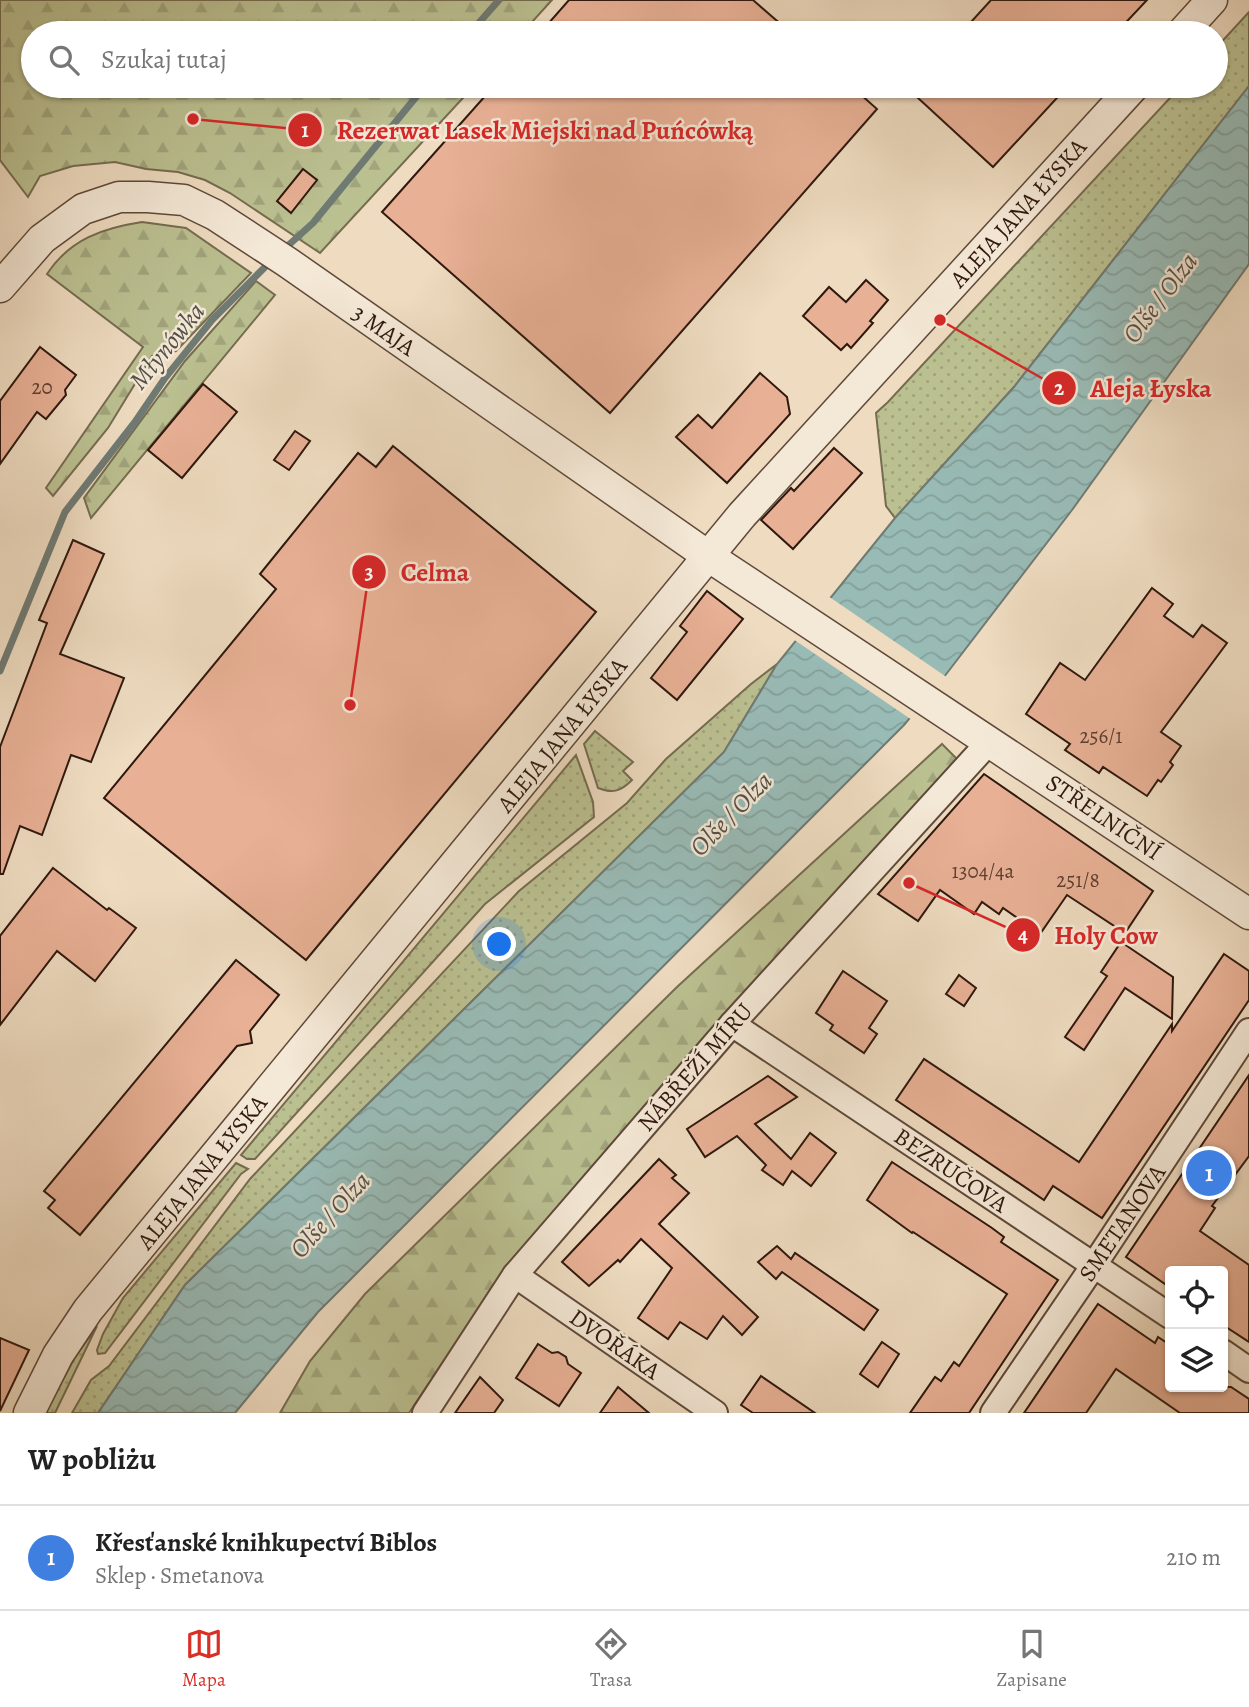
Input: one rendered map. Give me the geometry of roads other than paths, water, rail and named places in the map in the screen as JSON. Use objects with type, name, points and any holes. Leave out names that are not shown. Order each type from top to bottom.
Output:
[{"type":"street","points":[[1193,21],[1212,0]]},
{"type":"street","name":"ALEJA JANA ŁYSKA","points":[[29,1413],[58,1355],[88,1310],[742,515],[1123,98]]},
{"type":"street","name":"3 MAJA","points":[[0,287],[42,239],[83,209],[119,197],[184,200],[230,224],[708,556],[959,721]]},
{"type":"street","name":"STŘELNIČNÍ","points":[[959,721],[1249,914]]},
{"type":"street","name":"NÁBŘEŽÍ MÍRU","points":[[425,1413],[514,1275],[732,1024],[990,741]]},
{"type":"street","name":"BEZRUČOVA","points":[[732,1024],[1165,1313]]},
{"type":"street","name":"SMETANOVA","points":[[993,1413],[1249,1031]]},
{"type":"street","name":"DVOŘÁKA","points":[[514,1275],[715,1413]]},
{"type":"street","points":[[1228,1355],[1249,1370]]},
{"type":"water","name":"Olše / Olza","points":[[1249,86],[1249,264],[1072,510],[904,725],[318,1312],[235,1413],[98,1413],[185,1285],[724,752],[777,664],[895,518],[1014,387]]},
{"type":"waterway","name":"Młynówka","points":[[481,21],[499,0]]},
{"type":"waterway","name":"Młynówka","points":[[282,251],[313,223],[415,98]]},
{"type":"waterway","name":"Młynówka","points":[[0,671],[65,512],[212,320],[273,259]]},
{"type":"place","name":"Rezerwat Lasek Miejski nad Puńcówką","points":[[193,119]]},
{"type":"place","name":"Aleja Łyska","points":[[940,320]]},
{"type":"place","name":"Celma","points":[[350,705]]},
{"type":"place","name":"Holy Cow","points":[[909,883]]},
{"type":"place","name":"Křesťanské knihkupectví Biblos","points":[[1209,1173]]}]
